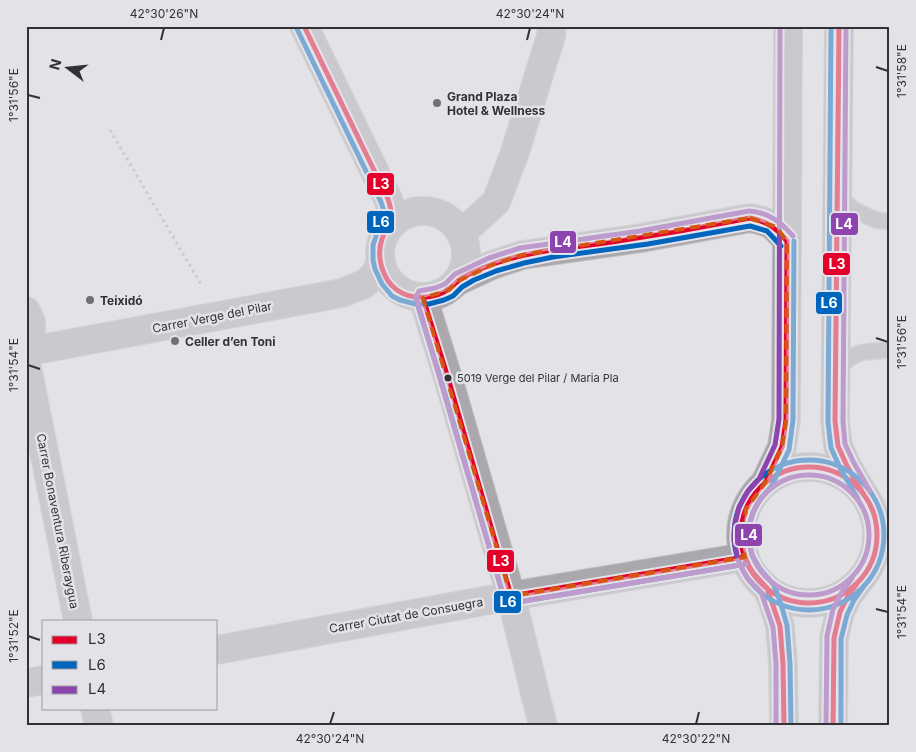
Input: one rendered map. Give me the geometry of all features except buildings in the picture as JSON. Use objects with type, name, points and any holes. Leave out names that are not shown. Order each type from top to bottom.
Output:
[{"type":"highway","points":[[765,483],[782,447],[786,420],[788,26]]},
{"type":"highway","points":[[833,726],[834,638],[840,612],[848,596],[866,571],[876,547],[874,514],[838,446],[835,420],[839,26]]},
{"type":"highway","points":[[858,582],[845,592],[830,599],[814,603],[797,602],[781,597],[767,588],[754,574],[745,557],[741,541],[742,525],[746,509],[754,495],[765,483],[790,469],[804,467],[831,470],[855,484],[864,494]]},
{"type":"highway","points":[[767,588],[780,626],[784,726]]},
{"type":"street","points":[[304,26],[388,199],[392,213],[388,228]]},
{"type":"street","points":[[462,233],[496,202],[514,155],[552,26]]},
{"type":"street","points":[[422,210],[435,212],[446,217],[462,233],[466,256],[464,269],[458,281],[449,290],[423,298],[410,296],[397,290],[388,280],[382,267],[381,240],[397,218],[409,212],[422,210]]},
{"type":"street","points":[[458,281],[492,265],[522,255],[641,238],[750,218],[776,226],[787,241]]},
{"type":"street","name":"Carrer Verge del Pilar","points":[[28,354],[342,293],[364,284],[374,276],[381,261]]},
{"type":"street","points":[[423,298],[511,596],[543,726]]},
{"type":"street","name":"Carrer Bonaventura Riberaygua","points":[[26,310],[31,322],[28,354],[78,620]]},
{"type":"street","name":"Carrer Ciutat de Consuegra","points":[[218,650],[511,596],[745,557]]},
{"type":"street","points":[[26,683],[42,680]]},
{"type":"street","points":[[95,710],[99,726]]},
{"type":"lane","points":[[837,195],[854,210],[876,220],[890,222]]},
{"type":"lane","points":[[836,379],[842,364],[857,353],[890,350]]},
{"type":"path","points":[[110,130],[204,291]]},
{"type":"highlighted area","points":[[750,218],[776,227],[787,241],[786,420],[782,447],[765,483],[746,509],[741,541],[745,557],[511,596],[423,298],[449,290],[458,281],[492,265],[522,255]]},
{"type":"transit line","name":"L3","points":[[304,26],[388,199],[391,217],[380,246],[380,260],[387,280],[403,294],[424,297],[444,292],[460,279],[473,272],[507,259],[750,218],[771,226],[787,241]]},
{"type":"transit line","name":"L4","points":[[776,726],[776,664],[773,627],[761,592],[748,579],[738,559],[734,541],[739,507],[748,491],[759,479],[775,445],[779,419],[780,26]]},
{"type":"transit line","name":"L6","points":[[831,26],[828,422],[831,448],[858,499]]},
{"type":"transit line","name":"L3","points":[[839,26],[835,421],[838,446],[864,495]]},
{"type":"transit line","name":"L4","points":[[846,26],[843,421],[845,444],[870,491]]},
{"type":"transit line","name":"L6","points":[[297,29],[381,202],[384,211],[373,245],[373,260],[382,284],[392,296],[400,300],[415,304],[429,304],[444,300],[453,296],[462,287],[474,280],[524,263],[750,226],[767,231],[781,246]]},
{"type":"transit line","name":"L4","points":[[746,564],[512,603],[506,602],[416,297],[419,291],[445,284],[455,274],[489,258],[520,248],[640,231],[749,211],[762,213],[774,219],[793,236]]},
{"type":"transit line","name":"L3","points":[[784,726],[780,626],[767,588],[749,566],[741,541],[746,509],[754,495],[765,483],[782,447],[786,420],[787,241]]},
{"type":"transit line","name":"L6","points":[[791,726],[787,625],[774,585],[760,569],[752,555],[749,526],[753,512],[760,499],[771,487],[789,450],[793,420],[794,241]]},
{"type":"transit line","name":"L3","points":[[423,298],[511,596],[745,557]]},
{"type":"transit line","name":"L6","points":[[416,300],[506,602],[512,603],[746,564]]},
{"type":"transit line","name":"L6","points":[[809,460],[824,461],[838,465],[851,472],[862,482],[872,493],[879,506],[883,520],[884,535],[883,550],[879,564],[872,577],[862,588],[851,598],[838,605],[824,609],[809,610],[794,609],[780,605],[767,598],[756,588],[746,577],[739,564],[735,550],[734,535],[735,520],[739,506],[746,493],[756,482],[767,472],[780,465],[794,461],[809,460]]},
{"type":"transit line","name":"L3","points":[[809,467],[835,472],[857,487],[872,509],[877,535],[872,561],[857,583],[835,598],[809,603],[783,598],[761,583],[746,561],[741,535],[746,509],[761,487],[783,472],[809,467]]},
{"type":"transit line","name":"L4","points":[[809,475],[832,479],[852,492],[865,512],[869,535],[865,558],[852,578],[832,591],[809,595],[786,591],[766,578],[753,558],[749,535],[753,512],[766,492],[786,479],[809,475]]},
{"type":"transit line","name":"L4","points":[[826,726],[827,636],[833,609],[852,578]]},
{"type":"transit line","name":"L3","points":[[833,726],[834,638],[840,612],[858,582]]},
{"type":"transit line","name":"L6","points":[[841,726],[841,639],[847,615],[854,600],[864,586]]},
{"type":"place","name":"Grand Plaza Hotel & Wellness","points":[[437,103]]},
{"type":"place","name":"Teixidó","points":[[90,300]]},
{"type":"place","name":"Celler d’en Toni","points":[[175,341]]},
{"type":"place","name":"5019 Verge del Pilar / Maria Pla","points":[[448,378]]}]
